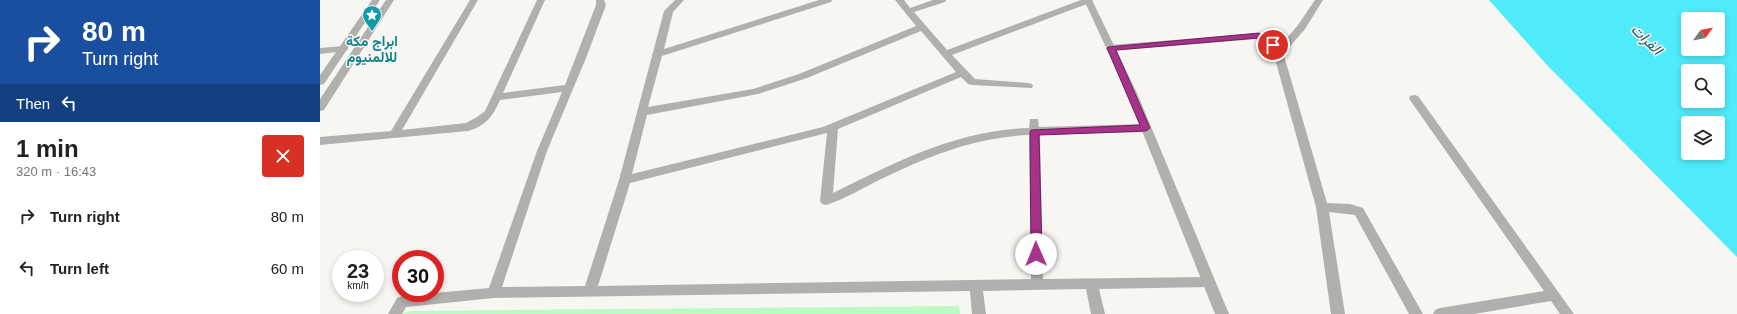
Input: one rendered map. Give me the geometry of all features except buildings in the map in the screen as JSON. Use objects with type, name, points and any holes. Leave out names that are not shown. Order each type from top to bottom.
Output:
[{"type":"street","points":[[320,82],[376,0]]},
{"type":"street","points":[[320,107],[390,0]]},
{"type":"street","points":[[394,136],[474,0]]},
{"type":"street","points":[[320,141],[394,136],[468,127],[481,120],[489,113],[541,0]]},
{"type":"street","points":[[494,293],[542,151],[601,6],[600,0]]},
{"type":"street","points":[[590,291],[626,180],[642,112],[669,11],[680,0]]},
{"type":"street","points":[[658,54],[828,0]]},
{"type":"street","points":[[899,0],[962,73],[972,82],[1028,86]]},
{"type":"street","points":[[909,11],[942,0]]},
{"type":"street","points":[[946,54],[1089,0],[1146,128],[1222,314]]},
{"type":"street","points":[[1280,51],[1292,41],[1300,31],[1319,0]]},
{"type":"street","points":[[642,112],[754,92],[802,76],[922,27]]},
{"type":"street","points":[[356,30],[371,29]]},
{"type":"street","points":[[1111,48],[1259,36],[1280,51]]},
{"type":"street","points":[[320,51],[343,49]]},
{"type":"street","points":[[1280,51],[1280,59],[1322,207],[1338,314]]},
{"type":"street","points":[[626,180],[702,162],[833,127],[962,73]]},
{"type":"street","points":[[496,97],[568,88]]},
{"type":"street","points":[[1414,98],[1567,314]]},
{"type":"street","points":[[833,127],[826,201],[935,150],[985,134],[1034,127],[1146,128]]},
{"type":"street","points":[[1034,127],[1037,285]]},
{"type":"street","points":[[1322,207],[1350,208],[1359,211],[1416,314]]},
{"type":"street","points":[[395,314],[402,302],[494,293],[1209,282]]},
{"type":"street","points":[[1092,284],[1098,314]]},
{"type":"street","points":[[976,286],[980,314]]},
{"type":"street","points":[[1440,314],[1554,295]]},
{"type":"green space","points":[[959,306],[960,314],[401,314],[411,311]]},
{"type":"water","name":"الفرات","points":[[1489,0],[1737,0],[1737,257],[1546,64]]},
{"type":"place","name":"ابراج مكة للالمنيوم","points":[[372,32]]},
{"type":"route","points":[[1036,254],[1034,132],[1146,128],[1132,93],[1111,48],[1259,36],[1273,45]]}]
